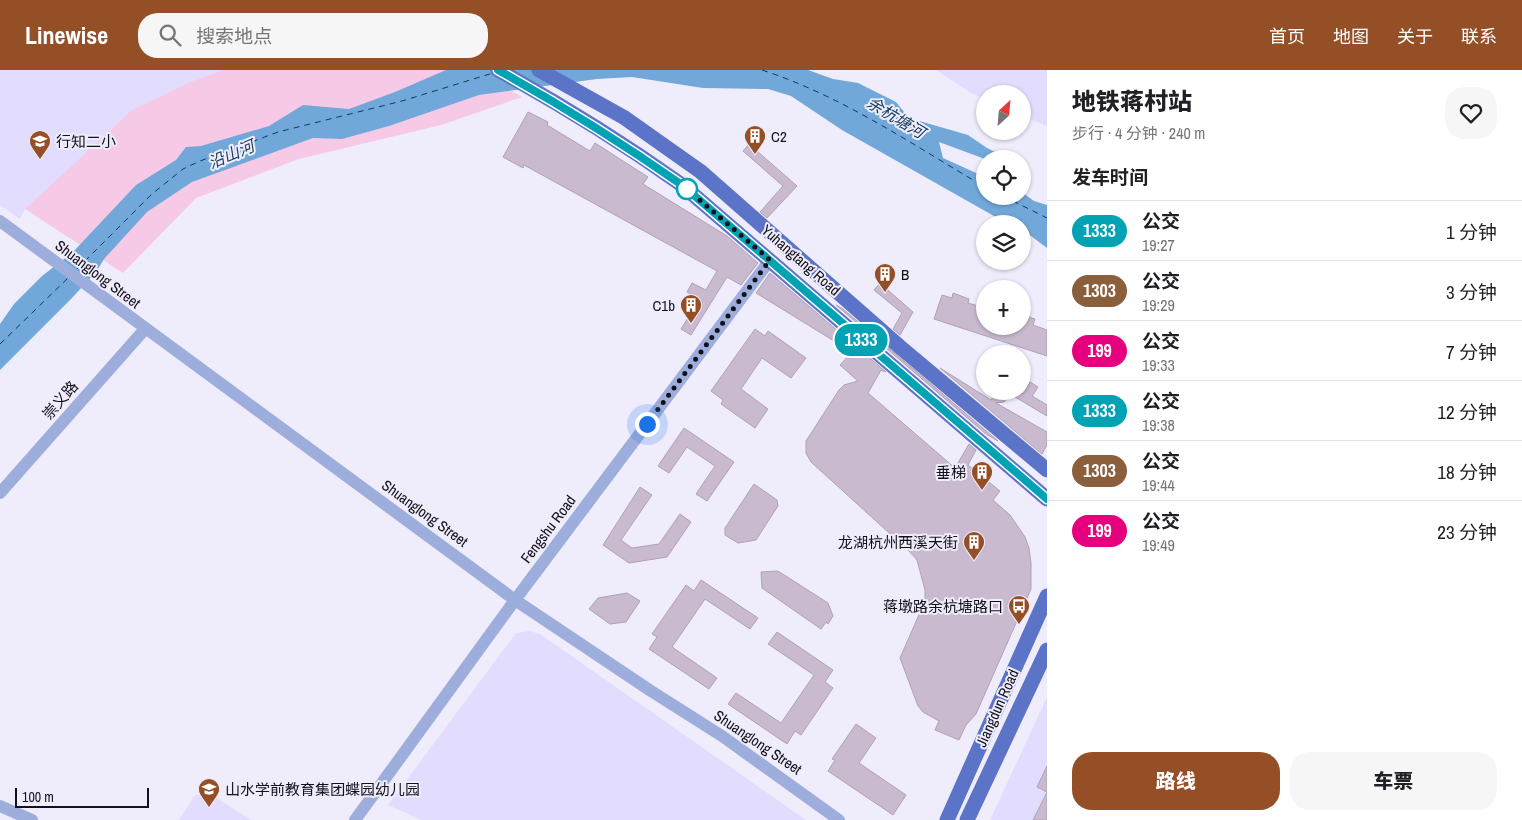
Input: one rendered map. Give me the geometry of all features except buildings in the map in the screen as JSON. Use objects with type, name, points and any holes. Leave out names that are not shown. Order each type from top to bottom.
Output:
[{"type":"main road","name":"Yuhangtang Road","points":[[498,70],[618,140],[682,185],[1047,499]]},
{"type":"main road","name":"Yuhangtang Road","points":[[539,70],[625,118],[700,171],[900,347],[1047,470]]},
{"type":"main road","name":"Jiangdun Road","points":[[947,820],[1047,596]]},
{"type":"main road","name":"Jiangdun Road","points":[[967,820],[1047,650]]},
{"type":"street","name":"Shuanglong Street","points":[[0,221],[516,600],[722,736],[839,820]]},
{"type":"street","name":"Fengshu Road","points":[[355,820],[516,600],[770,260]]},
{"type":"street","name":"崇义路","points":[[0,493],[145,329]]},
{"type":"street","points":[[0,806],[32,820]]},
{"type":"shaded area","name":"行知二小","points":[[0,70],[232,70],[25,209],[20,219],[0,205]]},
{"type":"shaded area","points":[[224,70],[473,70],[522,97],[441,125],[299,159],[196,198],[123,273],[25,209],[132,110],[188,83]]},
{"type":"shaded area","points":[[936,70],[1047,70],[1047,126],[1031,119],[1031,85],[976,85],[976,95]]},
{"type":"shaded area","points":[[529,631],[540,634],[806,820],[421,820],[388,805],[516,633]]},
{"type":"shaded area","points":[[1047,697],[1047,820],[990,820]]},
{"type":"shaded area","name":"山水学前教育集团蝶园幼儿园","points":[[211,794],[251,820],[179,820],[195,795]]},
{"type":"water","points":[[446,70],[808,70],[833,79],[858,83],[896,102],[909,118],[968,135],[991,150],[976,150],[976,156],[939,142],[943,158],[976,173],[976,205],[1031,205],[1031,199],[1047,205],[1047,248],[1031,236],[1031,215],[992,215],[842,130],[791,96],[768,89],[703,88],[632,77],[597,79],[479,95],[389,126],[342,139],[313,138],[192,182],[147,212],[71,299],[0,370],[0,324],[14,304],[42,276],[72,253],[136,185],[176,160],[186,147],[201,146],[269,126],[303,105],[349,109]]},
{"type":"ferry route","points":[[762,70],[792,81],[849,107],[976,182]]},
{"type":"ferry route","points":[[77,269],[152,194],[183,169],[278,132],[402,101],[493,73]]},
{"type":"ferry route","points":[[1021,205],[1047,218]]},
{"type":"ferry route","points":[[0,344],[69,277]]},
{"type":"bus line","name":"1333","points":[[498,70],[618,140],[682,185],[1047,499]]},
{"type":"place","name":"C2","points":[[755,155]]},
{"type":"place","name":"行知二小","points":[[40,160]]},
{"type":"place","name":"B","points":[[885,293]]},
{"type":"place","name":"C1b","points":[[691,324]]},
{"type":"place","name":"垂梯","points":[[982,491]]},
{"type":"place","name":"龙湖杭州西溪天街","points":[[974,561]]},
{"type":"place","name":"蒋墩路余杭塘路口","points":[[1019,625]]},
{"type":"place","name":"山水学前教育集团蝶园幼儿园","points":[[209,808]]},
{"type":"route","points":[[647,424],[770,260],[682,185],[687,189]]},
{"type":"water label","name":"余杭塘河","points":[[896,117]]},
{"type":"water label","name":"沿山河","points":[[231,154]]}]
